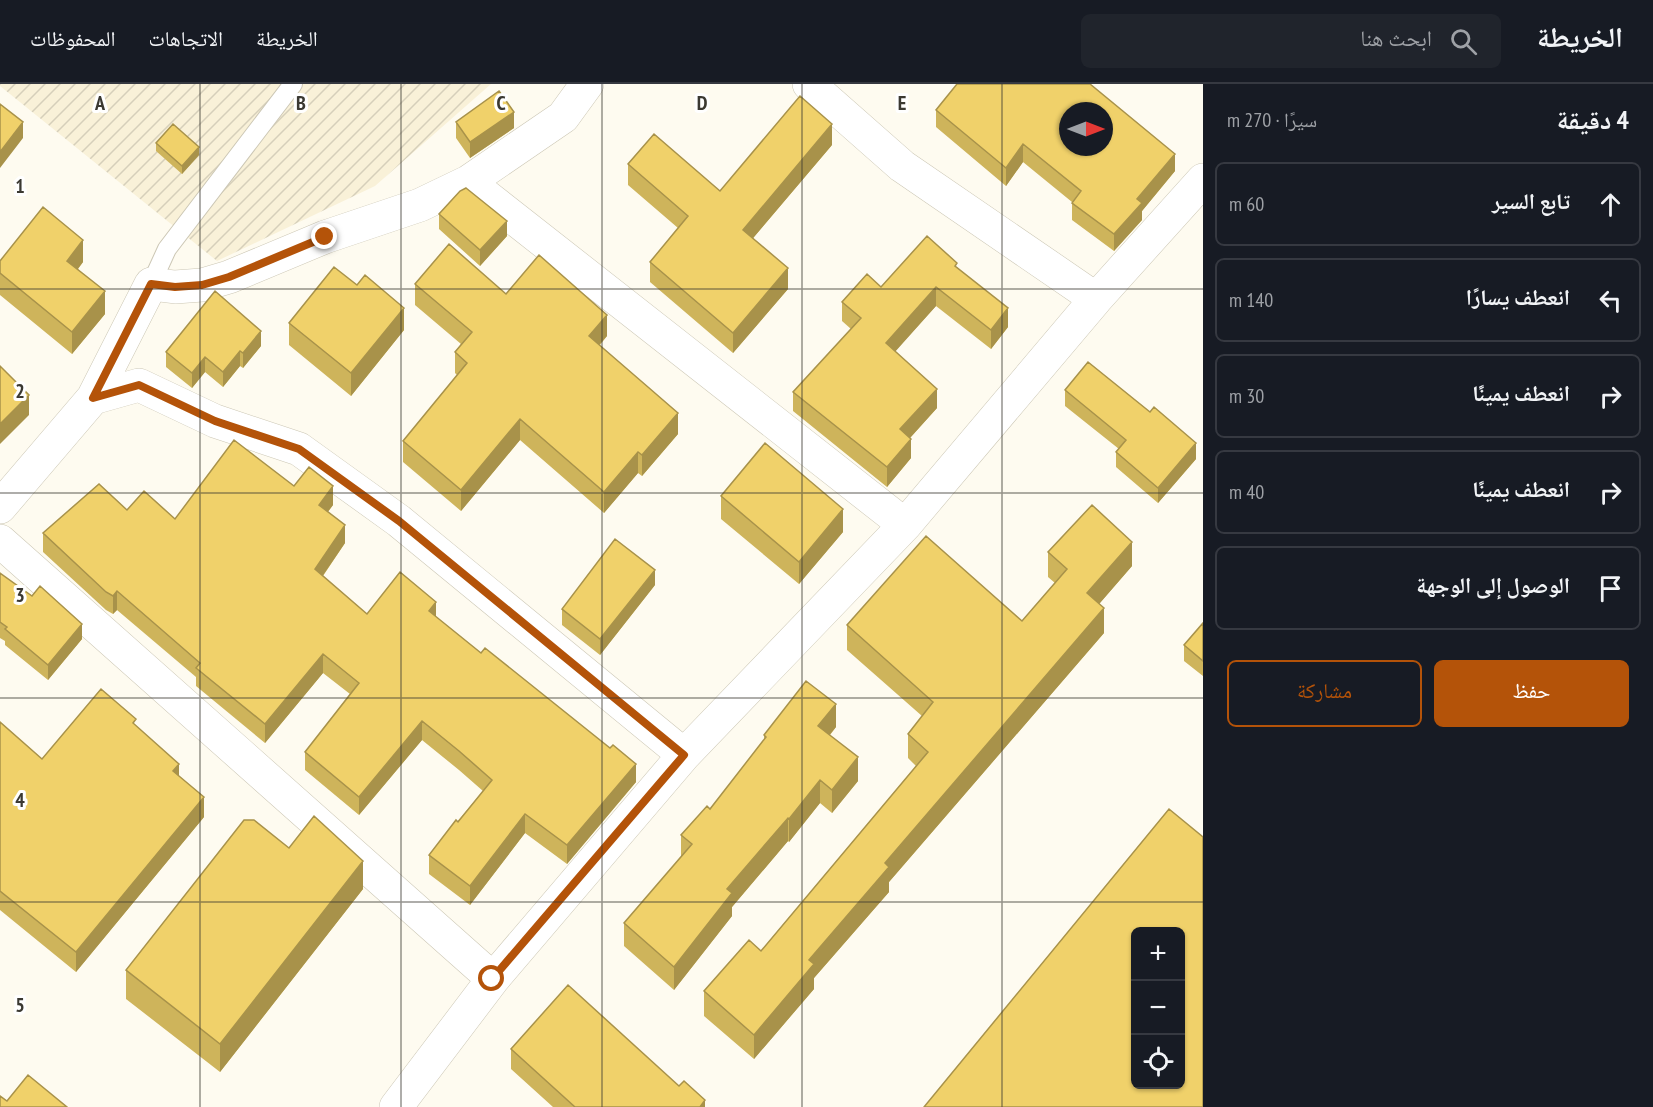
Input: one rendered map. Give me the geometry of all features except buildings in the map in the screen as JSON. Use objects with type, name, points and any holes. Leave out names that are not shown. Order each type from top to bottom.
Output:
[{"type":"street","points":[[0,507],[93,398],[151,284],[175,287],[202,285],[229,277],[325,237],[420,205],[468,182],[564,117],[588,84]]},
{"type":"street","points":[[808,84],[902,166],[1096,299]]},
{"type":"street","points":[[396,1107],[492,979],[684,755],[905,525],[1096,299],[1203,180]]},
{"type":"street","points":[[468,182],[905,525]]},
{"type":"street","points":[[93,398],[139,385],[215,421],[299,449],[399,521],[684,755]]},
{"type":"street","points":[[0,541],[492,979]]},
{"type":"lane","points":[[151,284],[167,249],[293,84]]},
{"type":"shaded area","points":[[0,84],[491,84],[375,186],[217,261]]},
{"type":"route","points":[[325,237],[229,277],[202,285],[175,287],[151,284],[93,398],[139,385],[215,421],[299,449],[399,521],[684,755],[492,979]]}]
